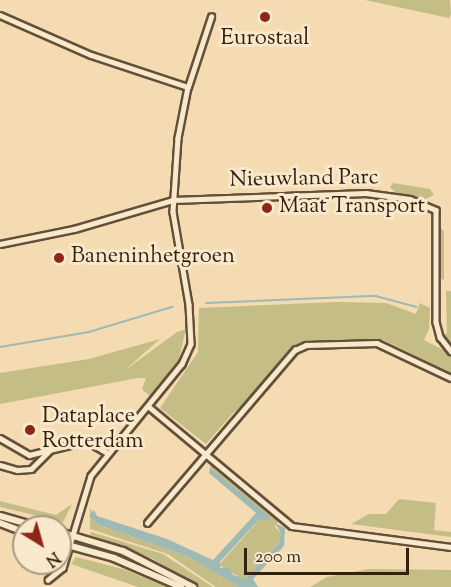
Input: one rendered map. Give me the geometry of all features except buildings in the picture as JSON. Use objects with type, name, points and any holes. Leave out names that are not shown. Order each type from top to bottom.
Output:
[{"type":"main road","points":[[72,536],[131,555],[193,587]]},
{"type":"main road","points":[[72,547],[114,558],[181,587]]},
{"type":"street","points":[[0,15],[91,55],[188,87]]},
{"type":"street","points":[[72,536],[91,476],[187,357],[192,339],[173,200],[178,138],[188,87],[211,17]]},
{"type":"street","name":"Nieuwland Parc","points":[[0,244],[75,229],[173,200],[366,193],[431,205],[437,214],[436,322],[449,349]]},
{"type":"street","points":[[147,523],[286,356],[306,345],[377,343],[451,378]]},
{"type":"street","points":[[148,406],[292,526],[451,547]]},
{"type":"street","points":[[0,438],[26,454],[49,451],[87,441],[108,453]]},
{"type":"street","points":[[0,465],[17,470],[31,469],[49,451]]},
{"type":"street","points":[[48,579],[56,575]]},
{"type":"shaded area","points":[[365,0],[450,0],[451,14],[449,18]]},
{"type":"shaded area","points":[[393,183],[430,189],[434,195],[426,199],[396,193],[390,187]]},
{"type":"shaded area","points":[[440,228],[444,231],[444,280],[439,277]]},
{"type":"shaded area","points":[[446,291],[451,291],[451,346],[443,337],[447,333]]},
{"type":"shaded area","points":[[337,302],[386,303],[416,314],[420,303],[430,308],[429,329],[424,340],[451,354],[451,373],[381,339],[322,341],[302,351],[273,382],[233,413],[206,444],[160,408],[198,352],[199,308]]},
{"type":"shaded area","points":[[186,329],[179,359],[151,397],[142,389],[146,378],[138,378],[0,404],[0,373],[89,359],[160,339],[124,371],[177,332]]},
{"type":"shaded area","points":[[211,461],[287,526],[278,522],[275,527],[281,533],[278,544],[244,580],[219,565],[261,518],[270,518],[210,468]]},
{"type":"shaded area","points":[[399,499],[436,503],[434,530],[451,532],[451,537],[351,524],[369,514],[386,514]]},
{"type":"shaded area","points":[[0,501],[56,515],[34,515],[0,507]]},
{"type":"shaded area","points":[[72,504],[66,515],[56,515]]},
{"type":"shaded area","points":[[90,507],[97,524],[189,557],[239,587],[216,587],[168,554],[90,529]]},
{"type":"shaded area","points":[[91,532],[163,554],[213,587],[198,587],[153,559],[90,535]]},
{"type":"shaded area","points":[[76,557],[123,569],[167,587],[138,587],[72,563]]},
{"type":"shaded area","points":[[369,569],[451,570],[451,587],[310,587],[327,577]]},
{"type":"water","points":[[210,468],[270,517],[267,521],[261,518],[253,526],[220,562],[220,568],[229,568],[233,575],[245,579],[278,544],[281,533],[275,523],[285,528],[284,546],[253,579],[258,587],[239,587],[189,557],[97,524],[89,516],[94,510],[97,516],[167,539],[213,560],[256,513],[209,473]]},
{"type":"waterway","points":[[206,303],[376,296],[417,307]]},
{"type":"waterway","points":[[0,347],[89,332],[172,307]]},
{"type":"place","name":"Eurostaal","points":[[265,17]]},
{"type":"place","name":"Maat Transport","points":[[267,208]]},
{"type":"place","name":"Baneninhetgroen","points":[[59,258]]},
{"type":"place","name":"Dataplace Rotterdam","points":[[30,430]]}]
